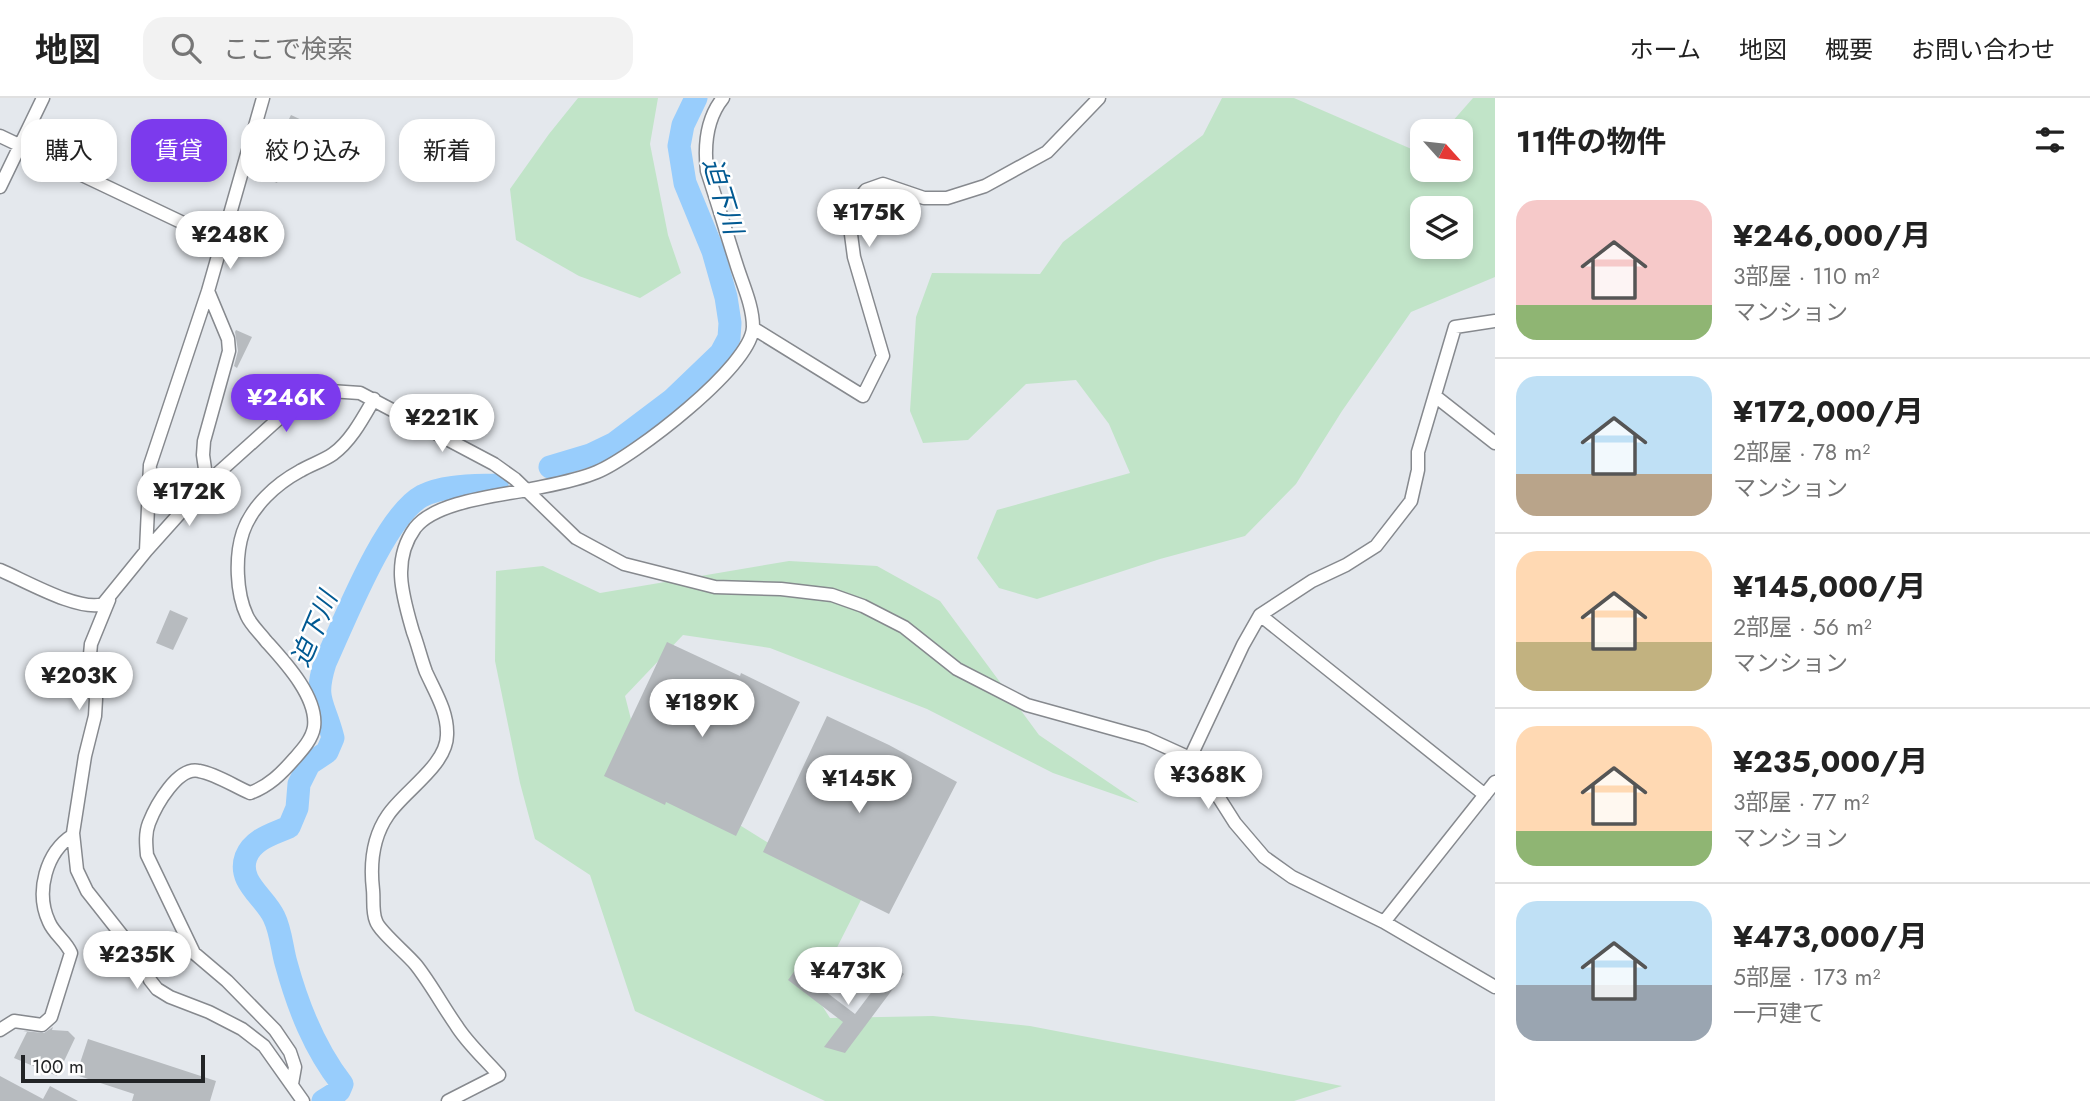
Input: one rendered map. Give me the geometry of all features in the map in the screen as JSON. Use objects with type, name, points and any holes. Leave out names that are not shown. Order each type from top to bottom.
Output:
[{"type":"street","points":[[0,187],[43,98]]},
{"type":"street","points":[[146,551],[150,465],[208,291],[264,98]]},
{"type":"street","points":[[448,1101],[499,1075],[457,1028],[436,990],[376,922],[371,870],[374,844],[387,816],[446,749],[445,715],[425,668],[399,577],[403,553],[416,527],[429,517],[477,498],[526,490],[597,472],[639,446],[706,392],[738,360],[753,328],[749,303],[707,171],[704,148],[707,130],[723,98]]},
{"type":"street","points":[[753,328],[863,396],[883,356],[853,257],[850,227],[854,205],[866,190],[883,184],[924,198],[947,198],[985,186],[1047,152],[1099,98]]},
{"type":"street","points":[[0,136],[221,241]]},
{"type":"street","points":[[208,291],[228,339],[229,351],[204,441],[203,455],[208,483]]},
{"type":"street","points":[[1190,758],[1260,615],[1312,581],[1346,565],[1376,546],[1411,501],[1416,488],[1418,452],[1455,327],[1495,321]]},
{"type":"street","points":[[0,570],[87,605],[95,607],[103,604],[146,551],[208,483],[285,413],[309,397],[339,390],[360,393],[495,464],[576,538],[624,564],[715,587],[781,589],[832,595],[863,606],[904,626],[957,669],[1027,705],[1146,738],[1190,758],[1202,771],[1250,844],[1264,857],[1292,877],[1384,922],[1495,987]]},
{"type":"street","points":[[1435,396],[1495,443]]},
{"type":"street","points":[[292,1084],[295,1068],[290,1052],[275,1030],[227,981],[194,953],[147,855],[145,843],[149,823],[169,788],[186,772],[198,770],[250,793],[265,788],[310,740],[314,726],[312,708],[295,675],[247,618],[240,598],[238,562],[243,533],[254,510],[267,496],[296,473],[334,453],[356,429],[374,399]]},
{"type":"street","points":[[110,597],[91,644],[89,665],[96,699],[95,716],[85,755],[73,835],[77,870],[88,891],[142,962],[150,980],[170,998],[209,1012],[242,1029],[264,1046],[303,1101]]},
{"type":"street","points":[[1260,615],[1485,795]]},
{"type":"street","points":[[1384,922],[1495,782]]},
{"type":"street","points":[[0,1030],[13,1021],[42,1025],[51,1017],[71,954],[49,923],[44,906],[44,886],[47,864],[53,852],[73,835]]},
{"type":"green space","points":[[578,98],[658,98],[650,144],[668,235],[681,273],[640,298],[579,276],[516,240],[510,189]]},
{"type":"green space","points":[[1222,98],[1294,98],[1410,148],[1410,182],[1474,182],[1474,119],[1455,119],[1473,98],[1495,98],[1495,277],[1411,312],[1342,411],[1296,484],[1245,536],[1160,559],[1037,599],[999,588],[977,558],[997,510],[1130,473],[1109,424],[1076,380],[1026,384],[968,440],[923,443],[910,411],[916,317],[932,273],[1040,274],[1063,242],[1203,135]]},
{"type":"green space","points":[[789,561],[877,566],[940,601],[1039,735],[1139,803],[1053,773],[927,709],[770,648],[683,635],[625,696],[643,766],[862,898],[814,993],[830,1018],[933,1016],[1030,1026],[1342,1086],[1294,1101],[825,1101],[635,1011],[590,875],[535,839],[520,783],[495,661],[496,571],[543,566],[600,593]]},
{"type":"building","points":[[236,330],[252,337],[237,368],[234,366],[238,351]]},
{"type":"building","points":[[170,610],[188,618],[173,650],[156,643]]},
{"type":"building","points":[[667,642],[740,676],[741,673],[800,702],[736,836],[604,776]]},
{"type":"building","points":[[827,716],[889,745],[957,782],[889,914],[763,852]]},
{"type":"building","points":[[892,965],[904,974],[845,1053],[824,1047],[843,1022],[788,980],[796,969],[855,1014]]},
{"type":"building","points":[[53,1027],[52,1030],[68,1031],[75,1038],[57,1076],[14,1058],[27,1032],[23,1031],[44,1033]]},
{"type":"building","points":[[88,1039],[216,1081],[210,1101],[132,1101],[134,1094],[76,1075]]},
{"type":"building","points":[[0,1076],[43,1099],[50,1086],[78,1101],[0,1101]]},
{"type":"waterway","name":"迫下川","points":[[550,467],[590,455],[615,443],[672,400],[721,353],[729,338],[726,297],[713,251],[685,183],[679,146],[683,125],[696,98]]},
{"type":"waterway","name":"迫下川","points":[[323,1101],[339,1091],[342,1084],[323,1056],[308,1026],[291,979],[276,922],[245,874],[246,857],[258,841],[289,827],[297,808],[299,784],[309,764],[327,752],[333,738],[320,694],[325,663],[354,597],[394,525],[408,507],[431,492],[458,487],[497,485]]}]
